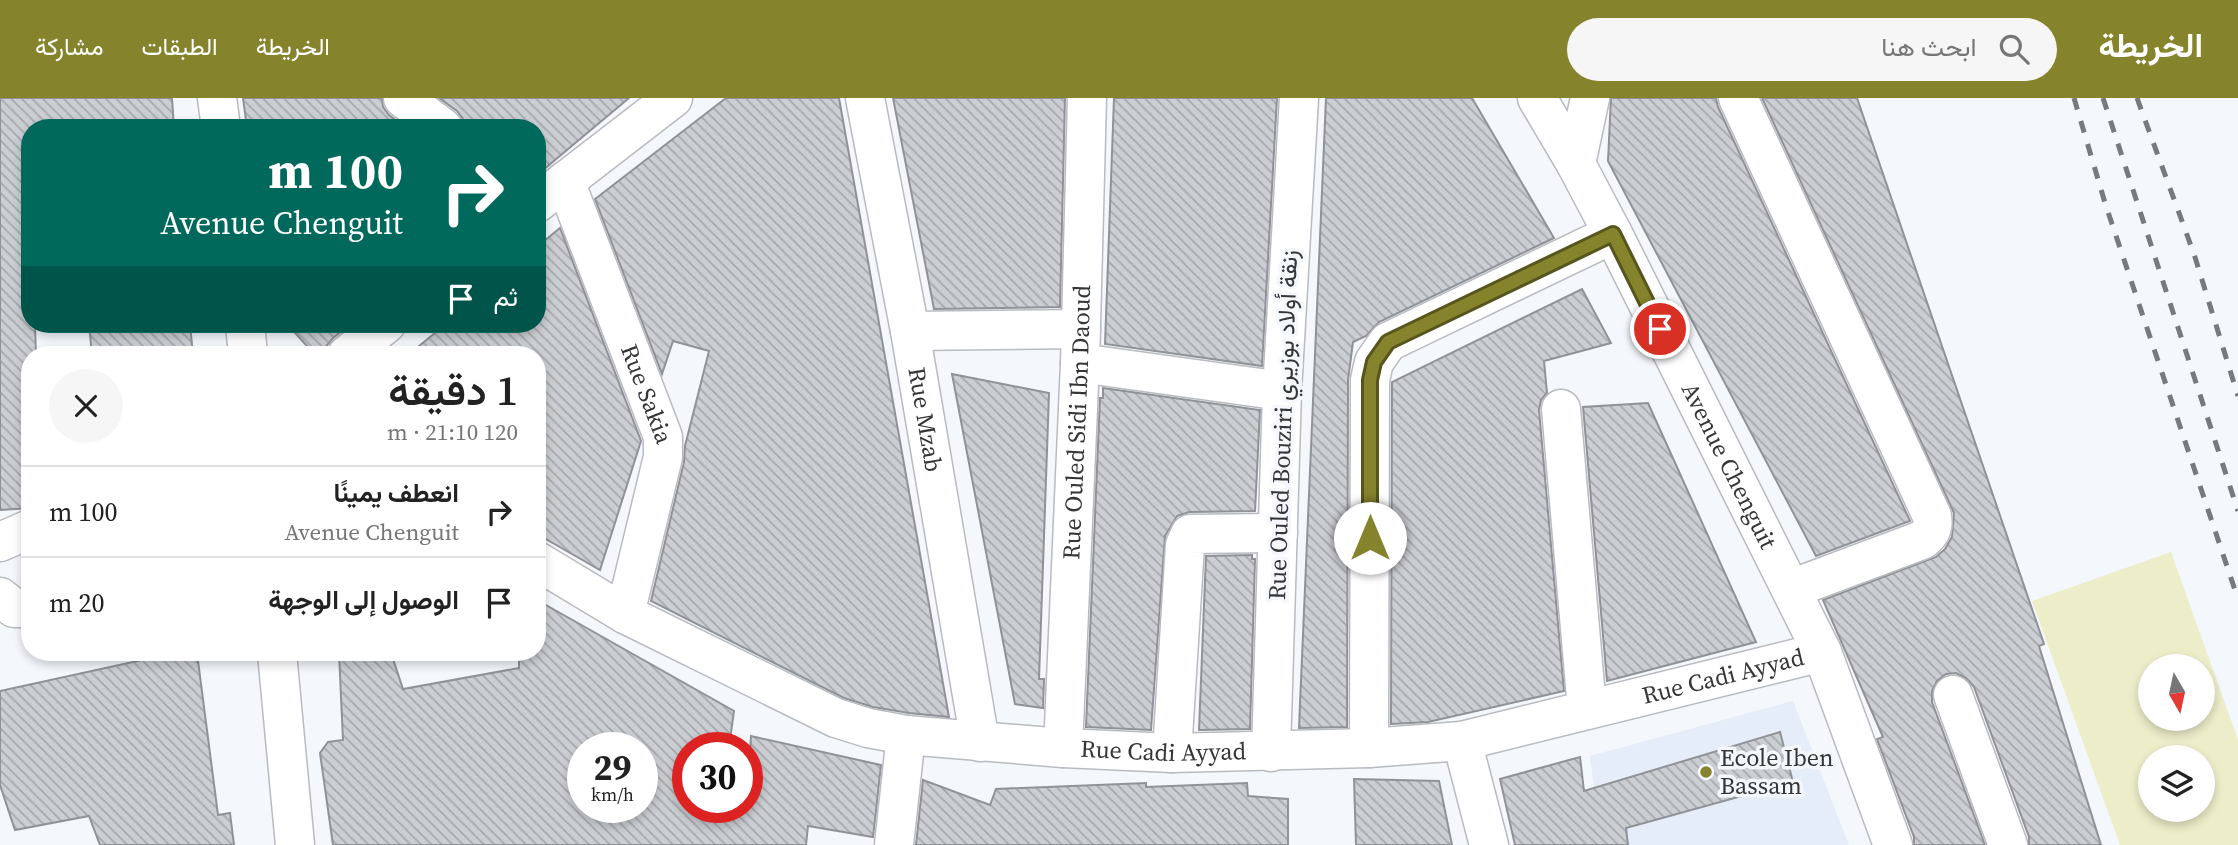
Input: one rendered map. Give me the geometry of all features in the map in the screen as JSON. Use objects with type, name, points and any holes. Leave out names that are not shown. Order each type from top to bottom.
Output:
[{"type":"street","points":[[217,98],[220,119]]},
{"type":"street","points":[[403,98],[431,119]]},
{"type":"street","points":[[546,195],[673,98]]},
{"type":"street","name":"Rue Mzab","points":[[865,98],[910,331],[980,742]]},
{"type":"street","name":"Rue Ouled Sidi Ibn Daoud","points":[[1063,748],[1081,346],[1087,98]]},
{"type":"street","name":"Rue Ouled Bouziri زنقة أولاد بوزيري","points":[[1271,752],[1282,391],[1299,98]]},
{"type":"street","name":"Avenue Chenguit","points":[[1537,98],[1613,234],[1822,652],[1893,845]]},
{"type":"street","points":[[1576,164],[1590,98]]},
{"type":"street","points":[[1738,98],[1932,516],[1933,526],[1922,540],[1791,589]]},
{"type":"street","name":"Rue Sakia","points":[[546,198],[663,437],[663,457],[625,614]]},
{"type":"street","points":[[1369,748],[1370,380],[1374,362],[1388,342],[1613,234]]},
{"type":"street","points":[[910,331],[1081,346],[1282,391]]},
{"type":"street","points":[[358,346],[375,333]]},
{"type":"street","points":[[1561,408],[1587,709]]},
{"type":"street","points":[[0,542],[21,533]]},
{"type":"street","points":[[1171,753],[1185,545],[1190,534],[1278,533]]},
{"type":"street","name":"Rue Cadi Ayyad","points":[[546,566],[625,614],[836,718],[868,728],[906,735],[1063,748],[1171,753],[1271,752],[1462,741],[1822,652]]},
{"type":"street","points":[[0,597],[14,608],[21,608]]},
{"type":"street","points":[[279,661],[295,845]]},
{"type":"street","points":[[1953,695],[2008,845]]},
{"type":"street","points":[[894,845],[906,735]]},
{"type":"street","points":[[1462,741],[1489,845]]},
{"type":"shaded area","name":"Ecole Iben Bassam","points":[[1793,701],[1849,845],[1601,845],[1590,756]]},
{"type":"green space","points":[[2171,552],[2207,654],[2138,654],[2138,732],[2216,732],[2216,678],[2238,740],[2238,845],[2120,845],[2032,601]]},
{"type":"building","points":[[0,98],[172,98],[173,119],[21,119],[21,333],[35,333],[36,346],[21,346],[21,509],[0,510]]},
{"type":"building","points":[[243,98],[382,98],[383,107],[394,119],[246,119]]},
{"type":"building","points":[[439,98],[629,98],[546,167],[546,119],[463,119]]},
{"type":"building","points":[[726,98],[839,98],[949,717],[873,707],[844,698],[651,601],[709,351],[673,341],[662,374],[595,199]]},
{"type":"building","points":[[893,98],[1065,98],[1060,307],[934,309]]},
{"type":"building","points":[[1114,98],[1277,98],[1262,366],[1105,344]]},
{"type":"building","points":[[1326,98],[1472,98],[1554,238],[1379,322],[1366,336],[1353,342],[1348,380],[1347,727],[1299,728]]},
{"type":"building","points":[[1611,98],[1716,98],[1910,521],[1816,556],[1608,161]]},
{"type":"building","points":[[1762,98],[1857,98],[2044,644],[2039,646],[2101,845],[2029,845],[2029,837],[1974,687],[1966,678],[1956,673],[1946,674],[1937,681],[1932,691],[1932,702],[1985,845],[1914,845],[1914,837],[1877,739],[1883,737],[1823,600],[1936,557],[1952,537],[1954,513]]},
{"type":"building","points":[[560,228],[641,441],[600,570],[546,539],[546,346],[419,346],[435,333],[546,333],[546,240]]},
{"type":"building","points":[[1582,289],[1611,343],[1544,361],[1547,393],[1541,400],[1539,410],[1564,691],[1428,722],[1391,724],[1392,382]]},
{"type":"building","points":[[90,333],[191,333],[192,346],[91,346]]},
{"type":"building","points":[[295,333],[339,333],[326,346],[307,346]]},
{"type":"building","points":[[952,374],[1049,393],[1039,679],[1044,679],[1043,708],[1015,704]]},
{"type":"building","points":[[1103,388],[1260,410],[1255,511],[1189,512],[1177,516],[1165,536],[1151,730],[1086,727],[1100,398],[1103,398]]},
{"type":"building","points":[[1648,403],[1756,642],[1607,681],[1583,407]]},
{"type":"building","points":[[1252,555],[1252,559],[1255,559],[1250,729],[1199,730],[1206,556]]},
{"type":"building","points":[[546,605],[734,711],[731,732],[672,732],[672,823],[763,823],[763,739],[881,765],[873,837],[808,826],[806,845],[333,845],[320,753],[328,742],[343,740],[339,661],[394,661],[403,689],[519,668],[519,661],[546,661]]},
{"type":"building","points":[[137,661],[198,661],[218,815],[230,813],[234,845],[100,845],[89,816],[15,830],[0,785],[0,691]]},
{"type":"building","points":[[1780,732],[1793,782],[1626,828],[1628,845],[1515,845],[1500,779],[1580,757],[1584,791]]},
{"type":"building","points":[[1354,779],[1439,781],[1452,845],[1356,845]]},
{"type":"building","points":[[923,780],[990,805],[996,789],[1146,783],[1146,787],[1247,783],[1248,796],[1288,799],[1288,845],[916,845]]},
{"type":"railway","points":[[2074,98],[2105,203],[2238,599]]},
{"type":"railway","points":[[2103,98],[2238,511]]},
{"type":"railway","points":[[2137,98],[2194,254],[2238,396]]},
{"type":"place","name":"Ecole Iben Bassam","points":[[1706,772]]},
{"type":"route","points":[[1370,538],[1370,380],[1374,362],[1388,342],[1613,234],[1660,329]]}]
